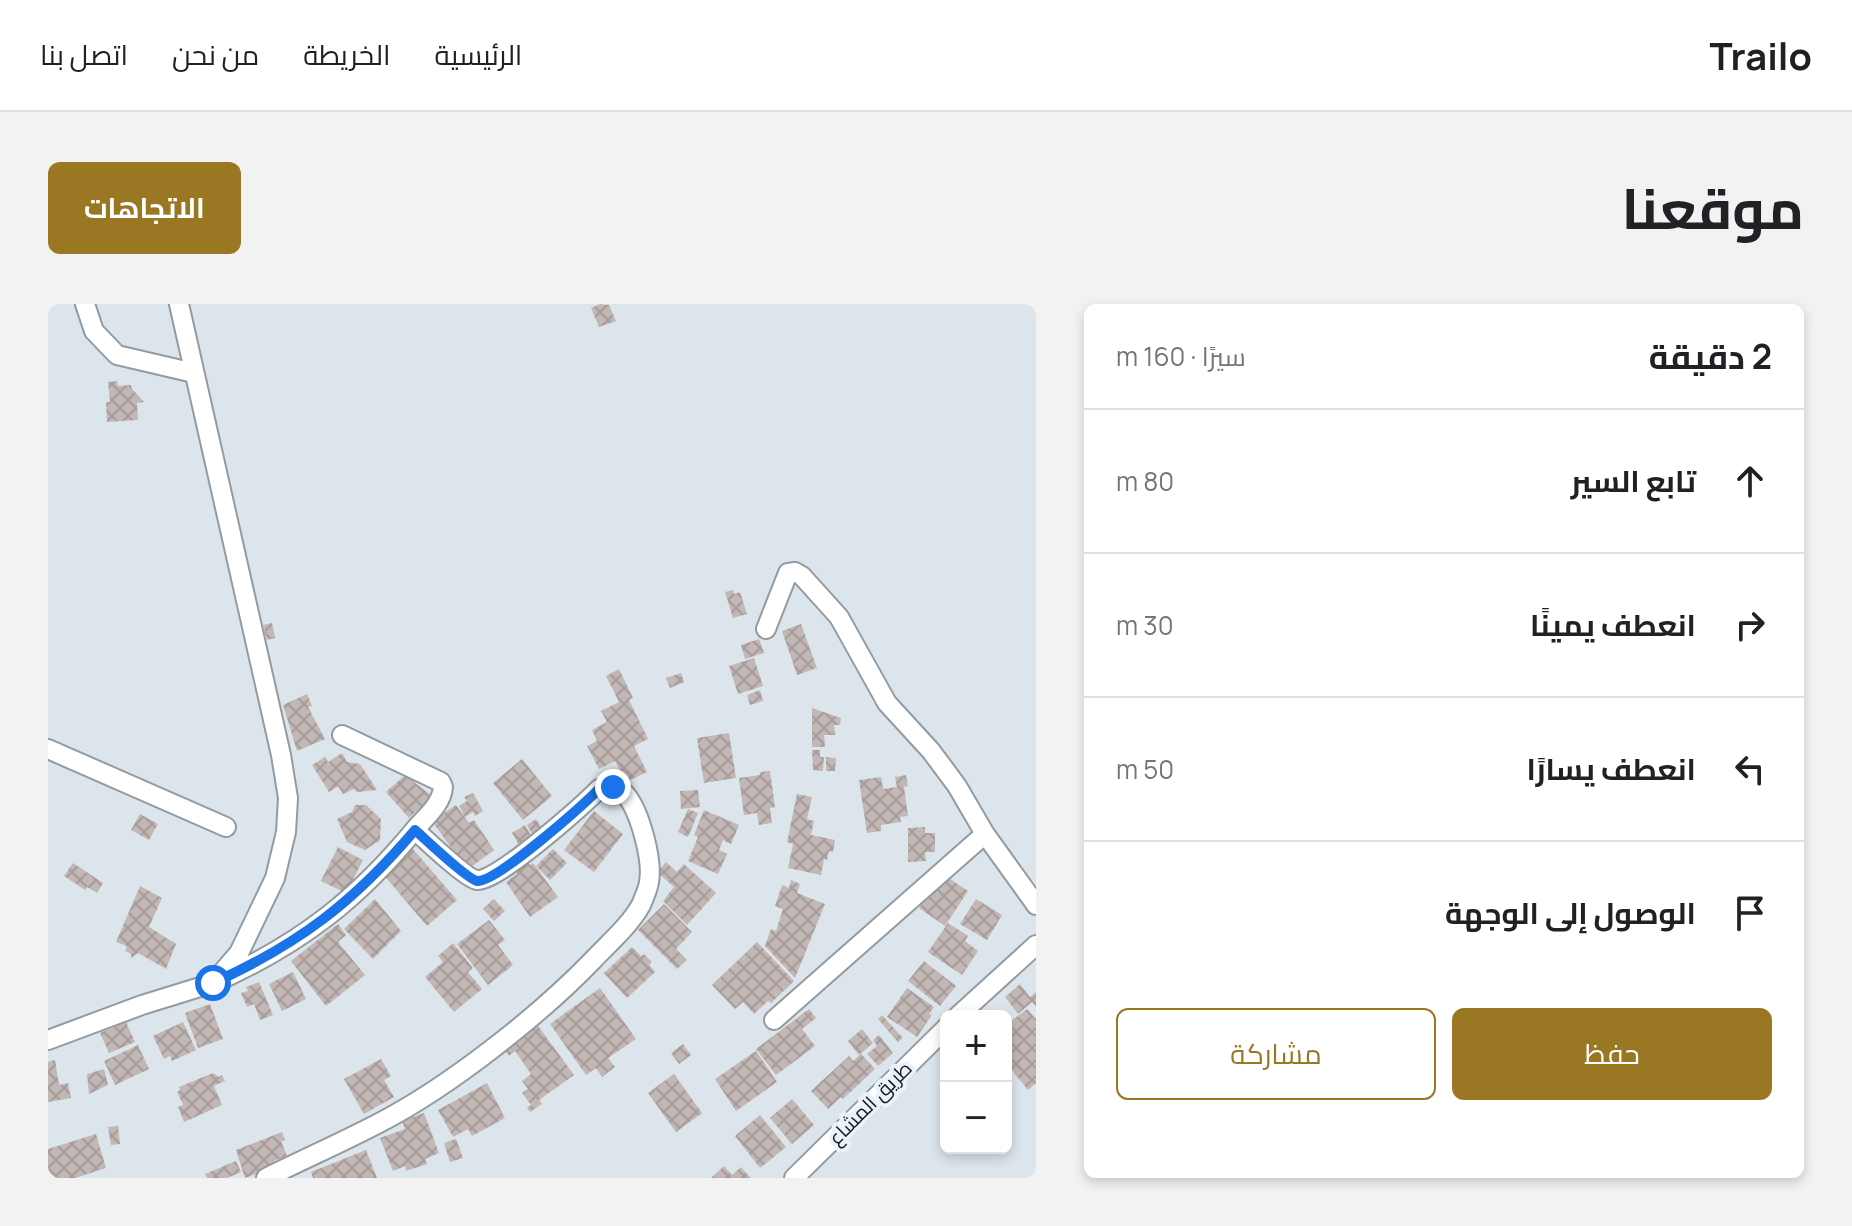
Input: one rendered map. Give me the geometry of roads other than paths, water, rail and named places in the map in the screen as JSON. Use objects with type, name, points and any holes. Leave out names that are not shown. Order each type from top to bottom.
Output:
[{"type":"street","points":[[85,304],[94,331],[117,355],[194,373]]},
{"type":"street","points":[[179,304],[281,755],[288,798],[286,832],[275,878],[239,953],[213,983]]},
{"type":"street","points":[[766,629],[788,573],[795,572],[802,576],[839,617],[887,703],[939,763],[1036,905]]},
{"type":"street","points":[[48,1040],[213,983],[264,960],[338,910],[440,801],[443,787],[441,782],[342,735]]},
{"type":"street","points":[[48,749],[226,827]]},
{"type":"street","points":[[266,1178],[383,1121],[436,1088],[515,1029],[573,981],[622,930],[640,907],[649,881],[648,851],[637,815],[625,793],[613,787],[599,789],[559,826],[486,879],[471,879],[415,830]]},
{"type":"street","points":[[774,1020],[985,834]]},
{"type":"street","points":[[965,1010],[1036,945]]},
{"type":"street","name":"طريق المشاع","points":[[794,1178],[940,1034]]}]
